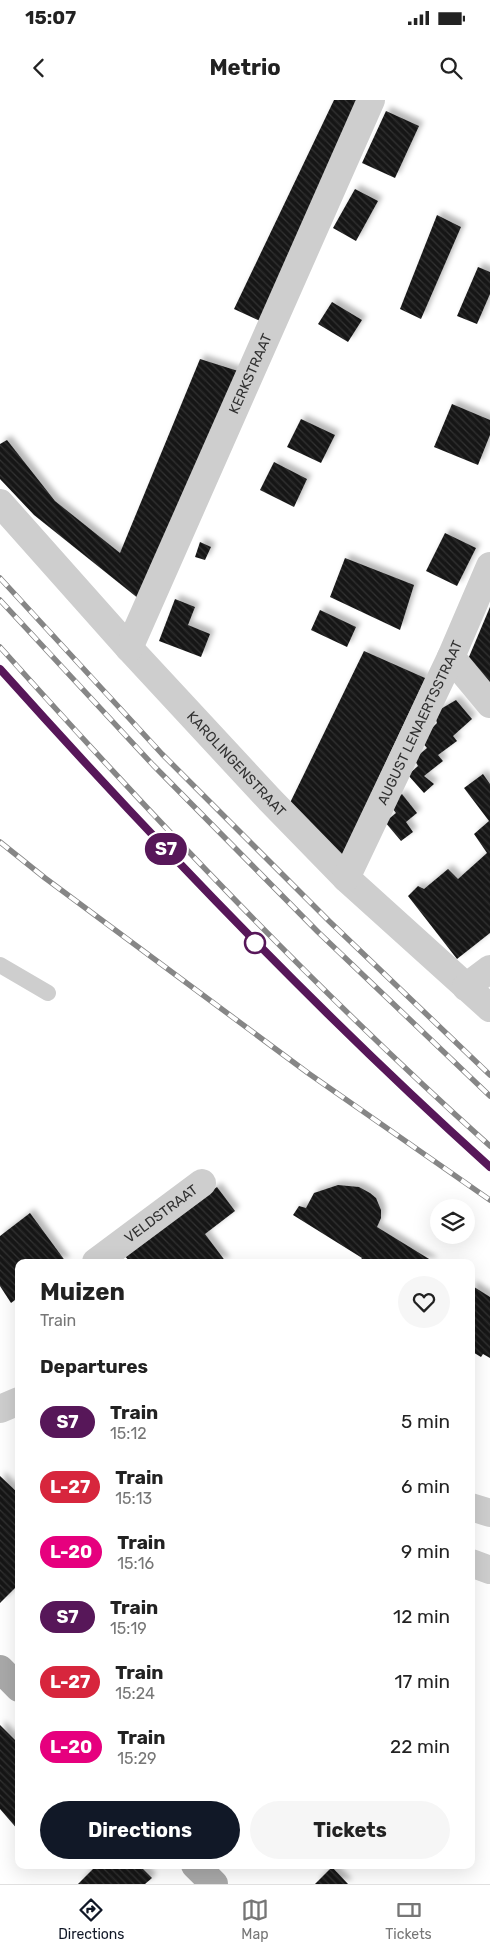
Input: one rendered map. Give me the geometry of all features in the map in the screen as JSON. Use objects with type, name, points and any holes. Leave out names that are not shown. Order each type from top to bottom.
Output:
[{"type":"main road","points":[[0,1669],[15,1684]]},
{"type":"main road","points":[[199,1869],[214,1884]]},
{"type":"street","name":"KERKSTRAAT","points":[[129,648],[371,100]]},
{"type":"street","name":"KAROLINGENSTRAAT","points":[[0,503],[129,648],[270,800],[346,878],[490,1008]]},
{"type":"street","name":"AUGUST LENAERTSSTRAAT","points":[[346,878],[451,657],[490,566]]},
{"type":"street","points":[[451,657],[490,704]]},
{"type":"street","points":[[466,987],[490,968]]},
{"type":"street","name":"VELDSTRAAT","points":[[100,1259],[202,1183]]},
{"type":"street","points":[[475,1508],[490,1513]]},
{"type":"street","points":[[475,1564],[490,1570]]},
{"type":"lane","points":[[0,965],[48,993]]},
{"type":"building","points":[[334,100],[362,100],[260,321],[234,309]]},
{"type":"building","points":[[386,111],[419,126],[395,178],[362,163]]},
{"type":"building","points":[[355,189],[378,201],[356,241],[333,228]]},
{"type":"building","points":[[437,215],[461,227],[421,319],[400,309]]},
{"type":"building","points":[[478,267],[490,272],[490,294],[477,324],[457,316]]},
{"type":"building","points":[[332,302],[362,320],[348,342],[318,324]]},
{"type":"building","points":[[200,359],[238,371],[139,599],[34,515],[0,479],[0,444],[7,440],[55,501],[120,553]]},
{"type":"building","points":[[452,404],[490,420],[490,435],[478,465],[434,447]]},
{"type":"building","points":[[301,419],[335,435],[321,463],[287,447]]},
{"type":"building","points":[[274,462],[307,479],[294,507],[260,490]]},
{"type":"building","points":[[445,533],[476,548],[457,586],[426,571]]},
{"type":"building","points":[[200,542],[211,547],[205,560],[195,557]]},
{"type":"building","points":[[345,558],[414,585],[400,630],[330,597]]},
{"type":"building","points":[[175,599],[195,607],[188,625],[210,634],[201,657],[159,641]]},
{"type":"building","points":[[490,607],[490,691],[466,664]]},
{"type":"building","points":[[320,610],[356,627],[347,647],[311,630]]},
{"type":"building","points":[[364,651],[425,678],[339,863],[287,809]]},
{"type":"building","points":[[456,700],[472,719],[453,736],[457,741],[438,755],[443,761],[424,776],[434,784],[424,793],[408,775],[418,766],[414,759],[427,748],[420,740],[437,723],[434,713]]},
{"type":"building","points":[[483,774],[490,784],[490,933],[457,959],[408,896],[418,886],[424,889],[448,869],[458,879],[487,853],[474,834],[489,821],[464,788]]},
{"type":"building","points":[[402,794],[417,813],[406,822],[413,832],[401,841],[385,822],[396,813],[389,804]]},
{"type":"building","points":[[338,1185],[359,1187],[370,1193],[376,1198],[381,1210],[381,1218],[377,1227],[429,1259],[361,1259],[293,1215],[299,1206],[306,1208],[314,1193]]},
{"type":"building","points":[[217,1187],[235,1211],[205,1234],[224,1259],[127,1259],[124,1255]]},
{"type":"building","points":[[30,1213],[64,1259],[15,1259],[15,1300],[11,1303],[0,1286],[0,1236]]},
{"type":"building","points":[[475,1288],[490,1297],[490,1358],[483,1354],[481,1357],[475,1353]]},
{"type":"building","points":[[0,1476],[15,1490],[15,1588],[0,1603]]},
{"type":"building","points":[[0,1725],[15,1740],[15,1826],[0,1809]]},
{"type":"building","points":[[93,1869],[143,1869],[152,1878],[145,1884],[78,1884]]},
{"type":"building","points":[[330,1869],[334,1869],[348,1884],[315,1884]]},
{"type":"railway","points":[[0,578],[162,754],[329,921],[490,1075]]},
{"type":"railway","points":[[0,600],[153,765],[318,932],[490,1096]]},
{"type":"railway","points":[[0,647],[238,903],[362,1027],[490,1146]]},
{"type":"railway","points":[[0,669],[118,798],[300,986],[362,1048],[490,1167]]},
{"type":"railway","points":[[0,842],[45,878],[308,1073],[490,1200]]},
{"type":"train","name":"S7","points":[[0,669],[129,811],[289,978],[362,1049],[490,1167]]}]
